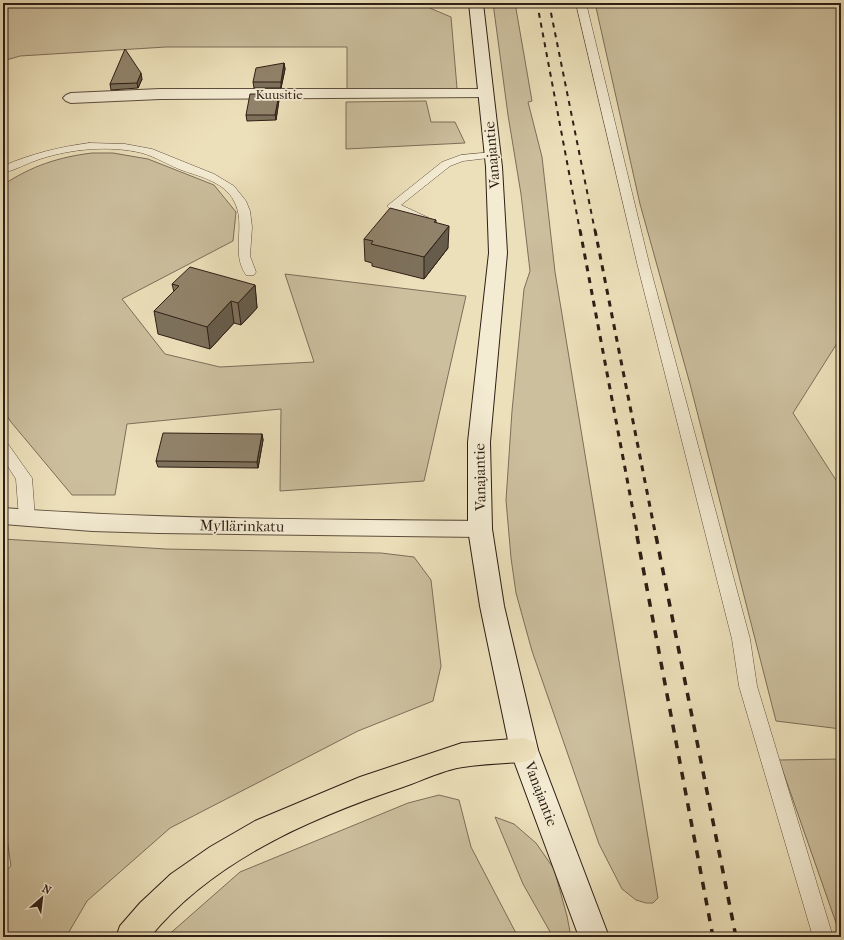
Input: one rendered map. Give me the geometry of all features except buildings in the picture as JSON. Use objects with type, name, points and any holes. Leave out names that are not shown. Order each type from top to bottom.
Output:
[{"type":"highway","points":[[131,937],[151,913],[181,884],[220,856],[265,830],[370,786],[462,755],[524,750]]},
{"type":"street","name":"Vanajantie","points":[[476,3],[493,154],[498,253],[479,442],[480,529],[492,606],[524,750],[594,937]]},
{"type":"street","name":"Kuusitie","points":[[71,98],[160,94],[486,93]]},
{"type":"street","name":"Myllärinkatu","points":[[3,516],[92,524],[480,529]]},
{"type":"lane","points":[[581,3],[644,267],[741,639],[748,686],[823,937]]},
{"type":"lane","points":[[3,170],[53,152],[71,149],[120,147],[157,154],[177,165],[218,179],[230,189],[240,201],[246,221],[245,261],[250,272]]},
{"type":"lane","points":[[434,225],[393,206],[446,164],[461,158],[493,154]]},
{"type":"lane","points":[[3,448],[24,478],[27,518]]},
{"type":"shaded area","points":[[3,3],[418,3],[451,17],[457,88],[451,90],[347,89],[347,47],[166,47],[20,56],[3,61]]},
{"type":"shaded area","points":[[493,3],[515,3],[532,101],[528,102],[542,157],[555,272],[658,898],[653,903],[646,903],[636,900],[622,889],[599,844],[532,651],[516,593],[511,558],[506,500],[512,411],[524,289],[530,271],[521,194],[508,115]]},
{"type":"shaded area","points":[[595,3],[841,3],[841,337],[793,413],[841,488],[841,729],[776,721],[690,384],[640,204]]},
{"type":"shaded area","points":[[426,101],[431,122],[455,122],[465,143],[346,149],[346,102]]},
{"type":"shaded area","points":[[92,153],[113,153],[148,159],[214,185],[236,212],[233,241],[122,299],[165,354],[220,367],[314,362],[285,274],[466,296],[424,481],[280,491],[281,409],[127,424],[115,495],[72,495],[11,422],[3,410],[3,185],[14,178],[46,163]]},
{"type":"shaded area","points":[[3,539],[166,549],[381,553],[414,557],[431,580],[441,666],[433,701],[358,731],[170,828],[87,901],[66,937],[3,937],[3,873],[11,866],[3,812]]},
{"type":"shaded area","points":[[841,759],[841,937],[779,760]]},
{"type":"shaded area","points":[[439,795],[459,800],[471,847],[518,937],[166,937],[240,872],[408,803]]},
{"type":"shaded area","points":[[495,817],[514,824],[536,843],[554,869],[567,916],[571,937],[553,937],[523,884]]},
{"type":"railway","points":[[537,3],[580,231]]},
{"type":"railway","points":[[549,3],[595,231]]},
{"type":"railway","points":[[580,230],[638,537]]},
{"type":"railway","points":[[595,230],[656,537]]},
{"type":"railway","points":[[637,536],[713,937]]},
{"type":"railway","points":[[656,536],[736,937]]}]
